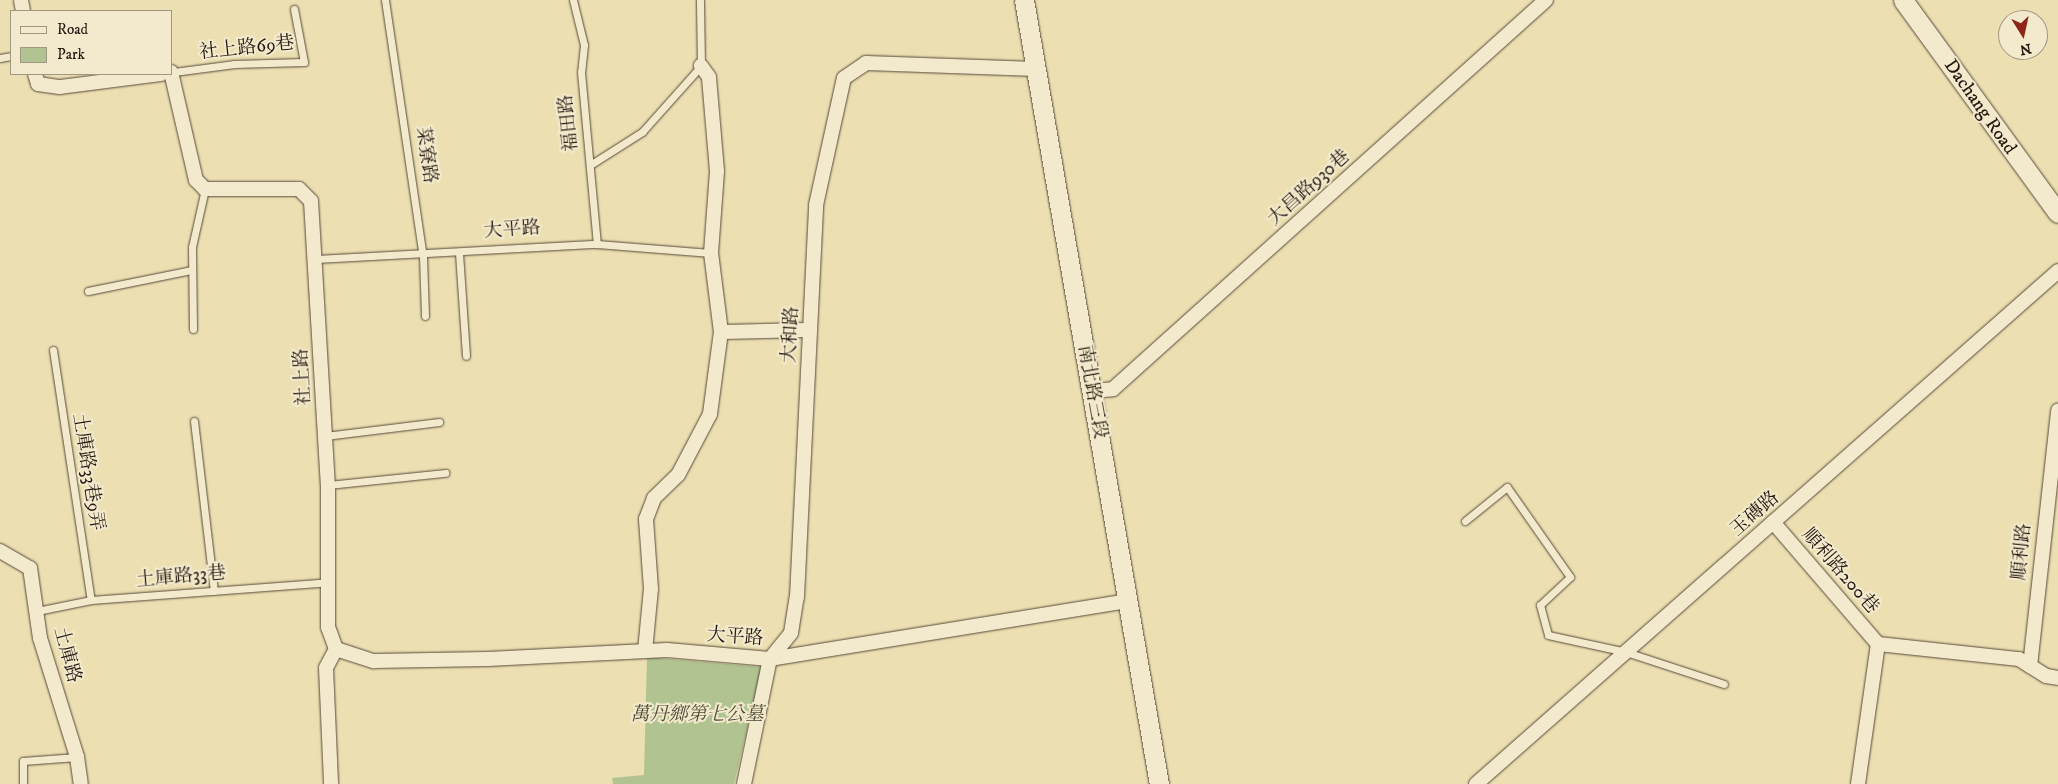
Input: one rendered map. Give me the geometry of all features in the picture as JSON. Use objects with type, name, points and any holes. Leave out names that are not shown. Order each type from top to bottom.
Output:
[{"type":"street","name":"南北路三段","points":[[1024,0],[1159,784]]},
{"type":"street","name":"大昌路930巷","points":[[1092,391],[1113,389],[1546,0]]},
{"type":"street","name":"Dachang Road","points":[[1903,0],[2058,213]]},
{"type":"street","name":"大和路","points":[[744,784],[770,659],[792,632],[797,597],[816,205],[844,78],[866,63],[1036,69]]},
{"type":"street","points":[[645,651],[651,588],[646,519],[654,498],[678,475],[710,414],[721,332],[711,253],[717,171],[709,77],[701,66]]},
{"type":"street","points":[[35,75],[38,84],[60,87],[153,75]]},
{"type":"street","points":[[170,75],[196,180],[205,188]]},
{"type":"street","name":"社上路","points":[[205,188],[299,189],[311,201],[316,259],[328,486],[328,627],[336,649]]},
{"type":"street","name":"玉磚路","points":[[1476,784],[2058,271]]},
{"type":"street","points":[[721,332],[810,330]]},
{"type":"street","name":"順利路","points":[[2030,666],[2058,411]]},
{"type":"street","name":"順利路200巷","points":[[1773,522],[1878,644],[2019,659],[2030,666]]},
{"type":"street","name":"土庫路","points":[[0,551],[30,568],[40,638],[78,757],[81,784]]},
{"type":"street","name":"大平路","points":[[336,649],[374,661],[488,659],[645,651],[770,659],[1129,601]]},
{"type":"street","name":"順利路200巷","points":[[1858,784],[1878,644]]},
{"type":"street","points":[[331,784],[326,668],[336,649]]},
{"type":"street","points":[[2030,666],[2046,676],[2058,678]]},
{"type":"lane","name":"菜寮路","points":[[385,0],[423,256],[425,316]]},
{"type":"lane","name":"福田路","points":[[573,0],[584,45],[580,72],[597,244]]},
{"type":"lane","points":[[590,165],[642,132],[701,66],[700,0]]},
{"type":"lane","name":"社上路69巷","points":[[172,73],[234,64],[304,62],[294,9]]},
{"type":"lane","points":[[193,329],[192,246],[205,188]]},
{"type":"lane","name":"大平路","points":[[316,259],[423,256],[597,244],[711,253]]},
{"type":"lane","points":[[459,253],[466,356]]},
{"type":"lane","points":[[88,291],[191,270]]},
{"type":"lane","name":"土庫路33巷9弄","points":[[53,350],[91,600]]},
{"type":"lane","points":[[194,422],[214,590]]},
{"type":"lane","points":[[325,436],[439,422]]},
{"type":"lane","points":[[328,486],[445,473]]},
{"type":"lane","points":[[1464,521],[1507,487],[1570,577],[1540,605],[1548,635],[1626,652],[1724,684]]},
{"type":"lane","name":"土庫路33巷","points":[[37,611],[91,600],[328,582]]},
{"type":"lane","points":[[23,784],[23,761],[78,757]]},
{"type":"green space","name":"萬丹鄉第七公墓","points":[[647,657],[762,667],[734,784],[613,784],[612,778],[644,775]]}]
